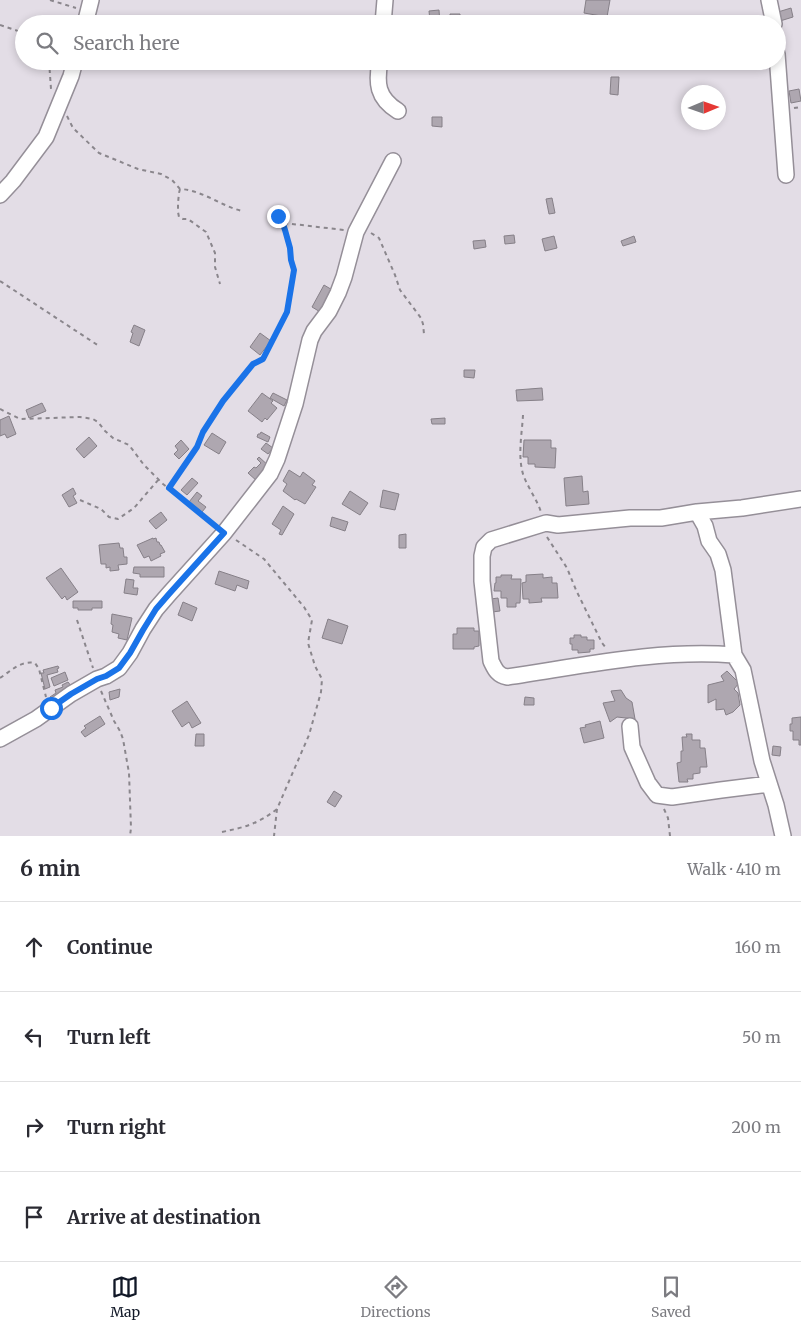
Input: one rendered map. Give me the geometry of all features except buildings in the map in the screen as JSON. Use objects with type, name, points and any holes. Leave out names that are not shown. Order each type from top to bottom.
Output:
[{"type":"street","points":[[384,15],[385,0]]},
{"type":"street","points":[[769,0],[772,15]]},
{"type":"street","points":[[0,195],[46,137],[73,70]]},
{"type":"street","points":[[379,70],[377,81],[382,95],[390,106],[398,111]]},
{"type":"street","points":[[778,70],[786,174]]},
{"type":"street","points":[[0,739],[36,719],[71,694],[119,668],[156,609],[224,533],[270,474],[277,459],[295,404],[310,340],[338,293],[356,232],[392,161]]},
{"type":"street","points":[[734,655],[710,653],[662,655],[507,677],[502,676],[496,671],[491,660],[482,581],[484,547],[491,540],[544,524],[558,525],[630,518],[662,518],[801,499]]},
{"type":"street","points":[[705,526],[714,511]]},
{"type":"street","points":[[697,512],[705,526],[709,541],[718,554],[723,570],[734,655],[743,670],[762,761],[776,805],[783,836]]},
{"type":"street","points":[[630,726],[632,748],[648,783],[657,795],[672,797],[769,784]]},
{"type":"path","points":[[50,0],[88,12]]},
{"type":"path","points":[[0,25],[15,30]]},
{"type":"path","points":[[49,70],[50,87],[73,128],[99,154],[138,169],[162,174],[172,180],[180,189],[189,190],[232,209],[242,211]]},
{"type":"path","points":[[180,189],[178,203],[180,217],[188,219],[206,232],[215,253],[215,266],[220,284]]},
{"type":"path","points":[[169,488],[197,447],[203,432],[223,401],[253,364],[263,359],[287,312],[294,270],[283,223],[278,216]]},
{"type":"path","points":[[283,223],[374,234],[379,238],[400,290],[421,318],[424,334]]},
{"type":"path","points":[[0,281],[99,346]]},
{"type":"path","points":[[0,409],[20,419],[80,417],[93,419],[98,422],[113,438],[129,445],[144,465],[169,488],[224,533],[264,559],[304,607],[312,620],[308,642],[315,666],[322,679],[321,692],[309,735],[277,809],[274,836]]},
{"type":"path","points":[[523,415],[521,461],[524,477],[537,500],[549,541],[567,568],[602,643],[617,661]]},
{"type":"path","points":[[80,500],[101,509],[109,517],[118,519],[134,508],[159,479]]},
{"type":"path","points":[[77,620],[97,679],[123,739],[129,773],[132,828],[130,836]]},
{"type":"path","points":[[0,678],[22,663],[35,663],[44,684],[47,703],[51,708]]},
{"type":"path","points":[[657,795],[668,818],[670,836]]},
{"type":"path","points":[[222,832],[248,826],[277,809]]},
{"type":"route","points":[[51,708],[71,694],[119,668],[156,609],[224,533],[169,488],[197,447],[209,421],[223,401],[253,364],[263,359],[287,312],[294,270],[283,223],[278,216]]}]
